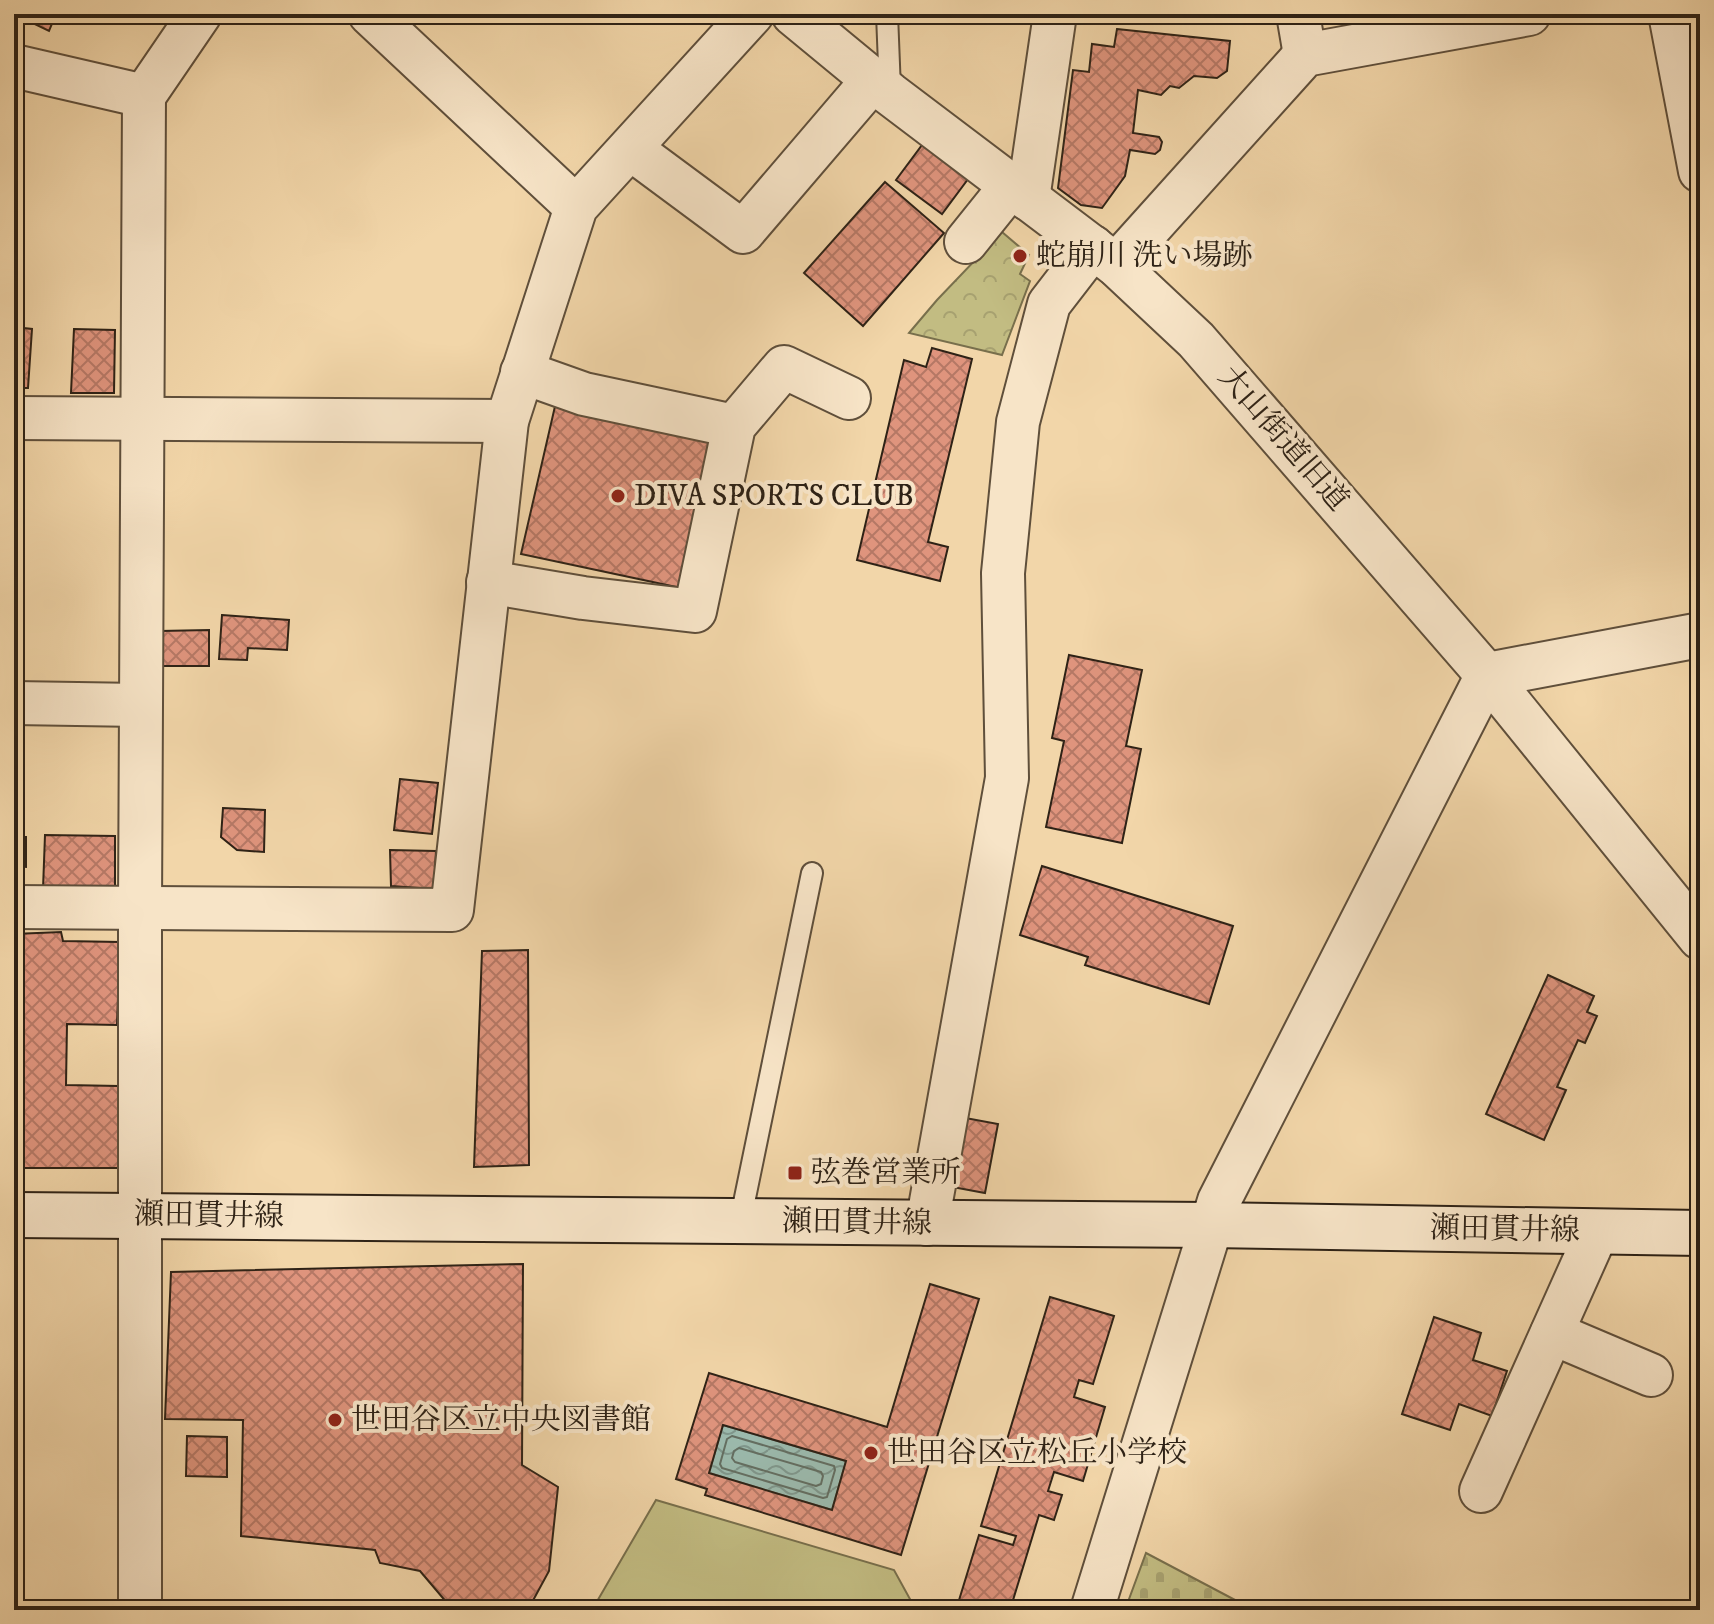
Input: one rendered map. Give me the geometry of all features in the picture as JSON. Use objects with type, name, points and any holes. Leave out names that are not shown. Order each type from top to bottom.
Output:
[{"type":"main road","points":[[1487,675],[1700,635]]},
{"type":"main road","name":"瀬田貫井線","points":[[14,1215],[1210,1225],[1700,1233]]},
{"type":"street","points":[[140,1610],[144,96],[200,14]]},
{"type":"street","points":[[370,14],[576,207]]},
{"type":"street","points":[[14,907],[452,910],[507,421],[576,207],[752,14]]},
{"type":"street","name":"大山街道旧道","points":[[793,14],[882,87],[1104,256],[1196,340],[1487,675],[1700,938]]},
{"type":"street","points":[[966,242],[1019,192],[1055,14]]},
{"type":"street","points":[[1298,14],[1305,55]]},
{"type":"street","points":[[927,1224],[1007,778],[1003,573],[1018,422],[1049,304],[1104,256],[1305,55],[1529,14]]},
{"type":"street","points":[[1670,14],[1700,171]]},
{"type":"street","points":[[14,66],[144,96]]},
{"type":"street","points":[[631,149],[743,232],[882,87]]},
{"type":"street","points":[[488,582],[583,598],[695,611],[734,426],[784,367],[849,398]]},
{"type":"street","points":[[522,372],[584,394],[734,426]]},
{"type":"street","points":[[14,418],[507,421]]},
{"type":"street","points":[[1092,1610],[1219,1201],[1487,675]]},
{"type":"street","points":[[14,703],[140,705]]},
{"type":"street","points":[[1481,1491],[1597,1232]]},
{"type":"street","points":[[1552,1333],[1651,1375]]},
{"type":"lane","points":[[882,87],[887,14]]},
{"type":"lane","points":[[740,1222],[812,873]]},
{"type":"green space","points":[[1002,232],[1029,255],[1020,274],[1030,281],[1002,355],[909,333],[937,300]]},
{"type":"green space","points":[[656,1500],[894,1570],[916,1610],[592,1610]]},
{"type":"green space","points":[[1146,1553],[1254,1610],[1125,1610]]},
{"type":"water","points":[[723,1425],[846,1461],[832,1510],[709,1473]]},
{"type":"building","points":[[14,14],[56,14],[49,31]]},
{"type":"building","points":[[1117,29],[1230,41],[1227,71],[1217,78],[1194,76],[1179,88],[1170,86],[1161,95],[1138,90],[1133,133],[1159,137],[1162,142],[1160,150],[1155,154],[1130,150],[1125,176],[1102,208],[1081,205],[1058,188],[1073,70],[1089,72],[1092,44],[1114,47]]},
{"type":"building","points":[[928,137],[974,171],[942,214],[896,180]]},
{"type":"building","points":[[885,182],[944,233],[863,326],[804,273]]},
{"type":"building","points":[[14,327],[32,329],[28,388],[14,388]]},
{"type":"building","points":[[74,329],[115,330],[114,393],[71,393]]},
{"type":"building","points":[[932,348],[972,359],[928,542],[948,547],[940,581],[857,560],[904,360],[926,367]]},
{"type":"building","name":"DIVA SPORTS CLUB","points":[[556,402],[714,437],[681,588],[521,554]]},
{"type":"building","points":[[222,615],[289,620],[287,650],[248,648],[247,660],[219,659]]},
{"type":"building","points":[[209,630],[209,666],[160,666],[160,631]]},
{"type":"building","points":[[1069,655],[1142,670],[1126,746],[1141,749],[1122,843],[1046,827],[1064,741],[1052,738]]},
{"type":"building","points":[[14,718],[22,718],[23,766],[14,766]]},
{"type":"building","points":[[400,779],[438,783],[432,834],[394,830]]},
{"type":"building","points":[[14,780],[22,780],[22,827],[14,827]]},
{"type":"building","points":[[223,808],[265,810],[264,852],[237,850],[221,837]]},
{"type":"building","points":[[45,835],[115,836],[115,890],[43,889]]},
{"type":"building","points":[[14,837],[26,837],[26,867],[16,866],[15,891]]},
{"type":"building","points":[[390,850],[436,851],[434,889],[391,886]]},
{"type":"building","points":[[1042,866],[1233,926],[1209,1004],[1085,965],[1088,957],[1020,935]]},
{"type":"building","points":[[61,932],[63,941],[120,942],[117,1025],[67,1024],[66,1085],[118,1086],[120,1168],[14,1168],[14,934]]},
{"type":"building","points":[[528,950],[529,1165],[474,1167],[482,951]]},
{"type":"building","points":[[1548,975],[1594,996],[1587,1012],[1597,1016],[1585,1043],[1578,1040],[1557,1087],[1566,1090],[1544,1140],[1486,1114]]},
{"type":"building","points":[[960,1117],[998,1124],[985,1193],[947,1186]]},
{"type":"building","points":[[523,1264],[522,1465],[558,1487],[549,1571],[530,1606],[524,1610],[453,1610],[420,1571],[380,1563],[375,1550],[241,1536],[243,1420],[165,1419],[171,1272]]},
{"type":"building","points":[[930,1284],[979,1299],[901,1555],[705,1495],[707,1489],[676,1479],[709,1373],[887,1427]],"holes":[[[723,1425],[846,1461],[832,1510],[709,1473]]]},
{"type":"building","points":[[1050,1297],[1114,1316],[1093,1384],[1079,1380],[1074,1397],[1105,1407],[1083,1481],[1054,1472],[1048,1491],[1062,1495],[1054,1520],[1039,1515],[1010,1610],[956,1610],[979,1535],[1013,1545],[1016,1536],[981,1526]]},
{"type":"building","points":[[1434,1317],[1481,1333],[1473,1360],[1507,1371],[1492,1416],[1459,1404],[1450,1430],[1402,1414]]},
{"type":"building","points":[[187,1436],[227,1437],[227,1477],[186,1476]]},
{"type":"place","name":"蛇崩川 洗い場跡","points":[[1020,256]]},
{"type":"place","name":"DIVA SPORTS CLUB","points":[[618,496]]},
{"type":"place","name":"弦巻営業所","points":[[795,1173]]},
{"type":"place","name":"世田谷区立中央図書館","points":[[335,1420]]},
{"type":"place","name":"世田谷区立松丘小学校","points":[[871,1453]]}]
